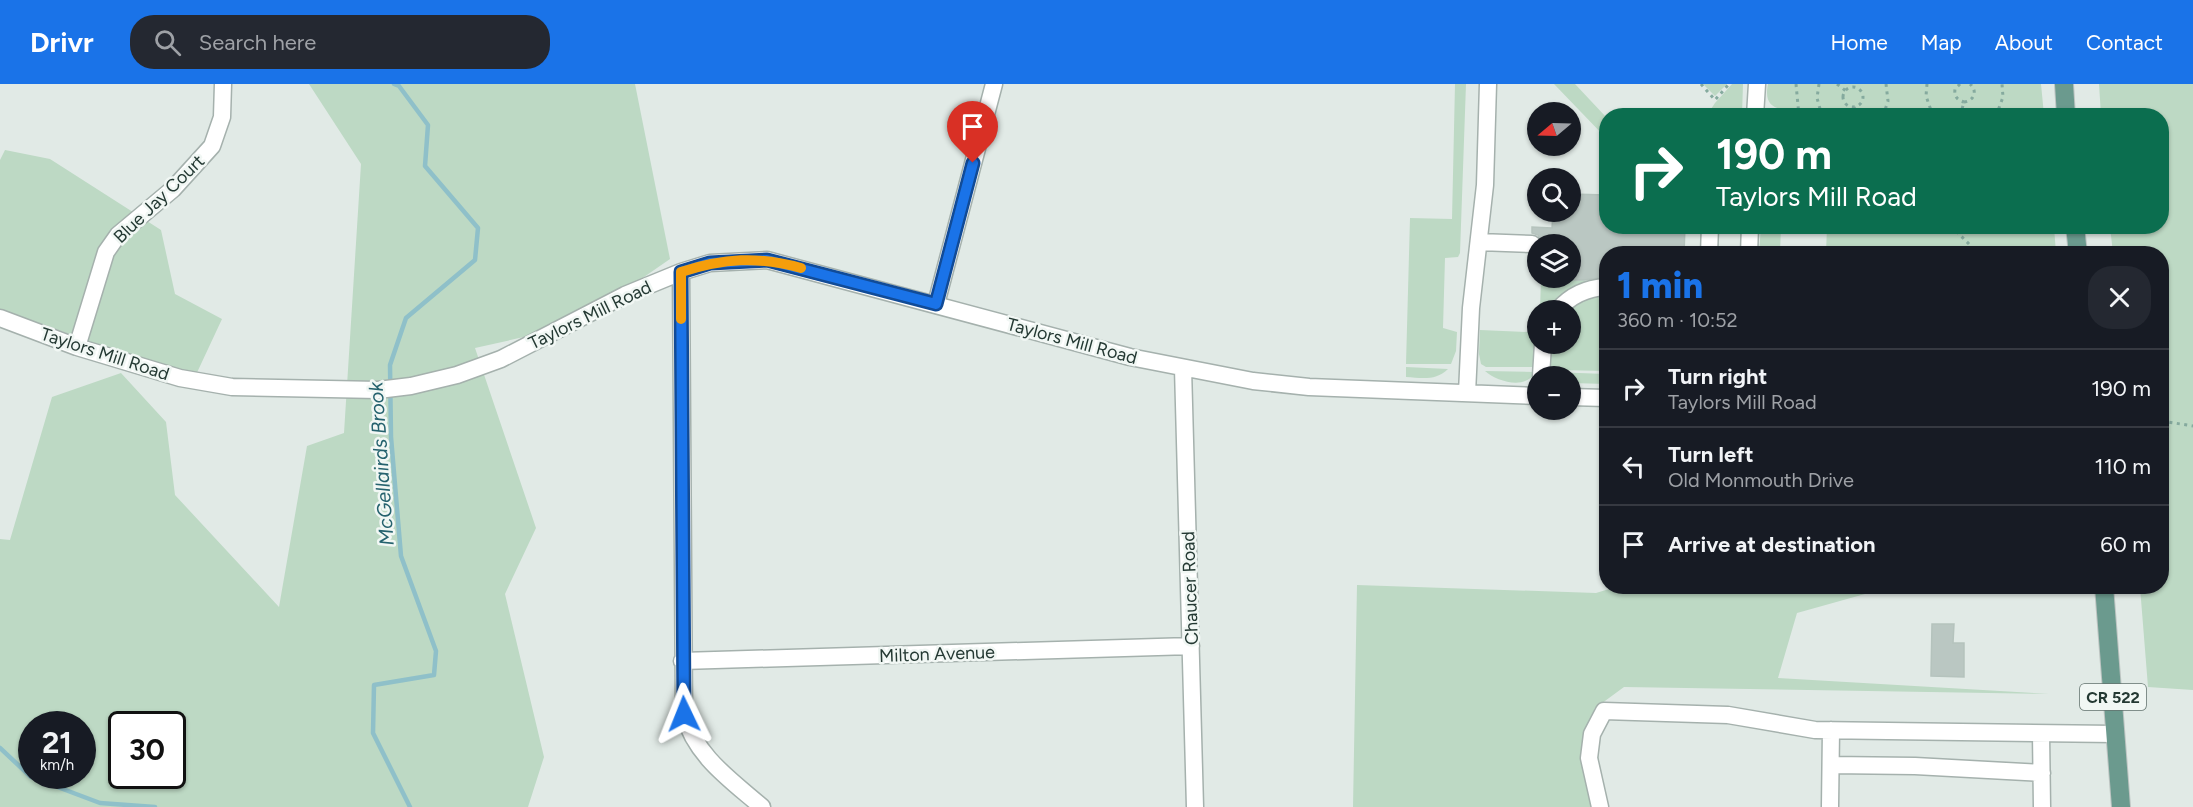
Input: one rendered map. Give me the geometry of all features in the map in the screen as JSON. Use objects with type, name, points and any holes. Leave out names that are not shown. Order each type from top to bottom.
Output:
[{"type":"main road","points":[[2064,84],[2066,108]]},
{"type":"main road","name":"CR 522","points":[[2105,594],[2121,807]]},
{"type":"street","name":"Blue Jay Court","points":[[77,347],[106,252],[118,234],[173,189],[212,146],[222,117],[223,84]]},
{"type":"street","points":[[936,304],[994,84]]},
{"type":"street","points":[[1467,393],[1469,328],[1486,174],[1488,84]]},
{"type":"street","points":[[1756,108],[1757,84]]},
{"type":"street","points":[[1479,242],[1527,244]]},
{"type":"street","name":"Taylors Mill Road","points":[[0,318],[77,347],[180,378],[231,387],[378,390],[411,386],[457,375],[501,359],[625,295],[681,272],[710,263],[767,260],[1130,357],[1253,381],[1309,387],[1527,396]]},
{"type":"street","points":[[681,272],[684,714],[692,737],[707,759],[762,807]]},
{"type":"street","points":[[1570,300],[1577,295],[1599,288]]},
{"type":"street","name":"Chaucer Road","points":[[1184,368],[1195,807]]},
{"type":"street","points":[[1581,397],[1599,398]]},
{"type":"street","name":"Milton Avenue","points":[[682,661],[1191,646]]},
{"type":"street","points":[[1600,807],[1589,758],[1592,734],[1604,711],[1728,715],[1815,730],[1957,730],[2042,734],[2115,734]]},
{"type":"street","points":[[1830,807],[1831,730]]},
{"type":"street","points":[[2042,734],[2042,807]]},
{"type":"street","points":[[1830,765],[1915,766],[2042,773]]},
{"type":"path","points":[[1701,84],[1715,100],[1730,84]]},
{"type":"path","points":[[1796,84],[1798,108]]},
{"type":"path","points":[[1819,84],[1817,98],[1820,108]]},
{"type":"path","points":[[1837,84],[1846,91]]},
{"type":"path","points":[[1886,84],[1888,101],[1886,108]]},
{"type":"path","points":[[1927,84],[1926,96],[1930,108]]},
{"type":"path","points":[[1960,84],[1955,89],[1955,95],[1958,100],[1964,102],[1970,101],[1974,96],[1974,89],[1970,84]]},
{"type":"path","points":[[1999,108],[2003,97],[2002,84]]},
{"type":"path","points":[[1852,86],[1858,89],[1863,97],[1862,103],[1854,107],[1848,106],[1844,101],[1846,91],[1852,86]]},
{"type":"path","points":[[1962,108],[1964,102]]},
{"type":"path","points":[[1959,234],[1971,246]]},
{"type":"path","points":[[2169,422],[2193,426]]},
{"type":"green space","points":[[309,84],[635,84],[670,259],[573,326],[475,348],[536,528],[505,594],[544,757],[528,807],[0,807],[0,539],[10,540],[52,397],[121,373],[166,422],[175,495],[279,607],[307,446],[344,433],[361,164]]},
{"type":"green space","points":[[1455,84],[1466,84],[1460,253],[1458,257],[1445,258],[1443,328],[1457,332],[1456,351],[1451,364],[1406,364],[1410,218],[1452,219]]},
{"type":"green space","points":[[1554,84],[1575,84],[1599,110],[1599,131],[1581,112],[1581,102],[1571,102]]},
{"type":"green space","points":[[1703,84],[1727,84],[1715,96]]},
{"type":"green space","points":[[1732,84],[1743,84],[1742,108],[1712,108]]},
{"type":"green space","points":[[1768,84],[2041,84],[2043,108],[1779,108],[1771,104],[1767,93]]},
{"type":"green space","points":[[2099,84],[2193,84],[2193,690],[2148,687],[2141,594],[2169,594],[2169,246],[2112,246],[2111,234],[2169,234],[2169,108],[2101,108]]},
{"type":"green space","points":[[5,150],[50,159],[161,230],[175,294],[222,319],[194,379],[0,309],[0,160]]},
{"type":"green space","points":[[1760,234],[1781,234],[1780,246],[1760,246]]},
{"type":"green space","points":[[1827,234],[2055,234],[2055,246],[1826,246]]},
{"type":"green space","points":[[1581,280],[1597,281],[1566,300],[1540,300],[1541,288],[1581,288]]},
{"type":"green space","points":[[1599,294],[1599,371],[1581,370],[1581,366],[1550,366],[1549,354],[1581,354],[1581,300]]},
{"type":"green space","points":[[1480,330],[1527,332],[1527,354],[1536,354],[1535,366],[1486,367],[1481,364]]},
{"type":"green space","points":[[1406,367],[1448,369],[1434,377],[1418,378],[1406,377]]},
{"type":"green space","points":[[1485,371],[1527,372],[1527,380],[1504,381]]},
{"type":"green space","points":[[1581,373],[1599,374],[1599,384],[1581,383]]},
{"type":"green space","points":[[1357,585],[1599,592],[1599,594],[1865,594],[1797,613],[1778,678],[2049,694],[1624,687],[1594,709],[1603,807],[1353,807]]},
{"type":"building","points":[[1581,194],[1599,195],[1599,234],[1685,234],[1684,246],[1599,246],[1599,278],[1581,280],[1581,234],[1532,233],[1532,227],[1552,228],[1552,222],[1581,222]]},
{"type":"building","points":[[1932,624],[1954,624],[1953,643],[1964,643],[1964,677],[1931,676]]},
{"type":"waterway","name":"McGellairds Brook","points":[[394,84],[399,86],[428,125],[425,166],[478,228],[475,260],[406,318],[390,365],[391,437],[401,556],[436,651],[434,675],[374,685],[373,733],[410,807]]},
{"type":"waterway","points":[[0,748],[31,777],[100,803],[155,807]]},
{"type":"slow traffic","points":[[681,319],[681,272],[710,263],[753,260],[767,260],[801,268]]},
{"type":"route","points":[[684,714],[681,272],[710,263],[767,260],[936,304],[956,220],[973,163]]}]
